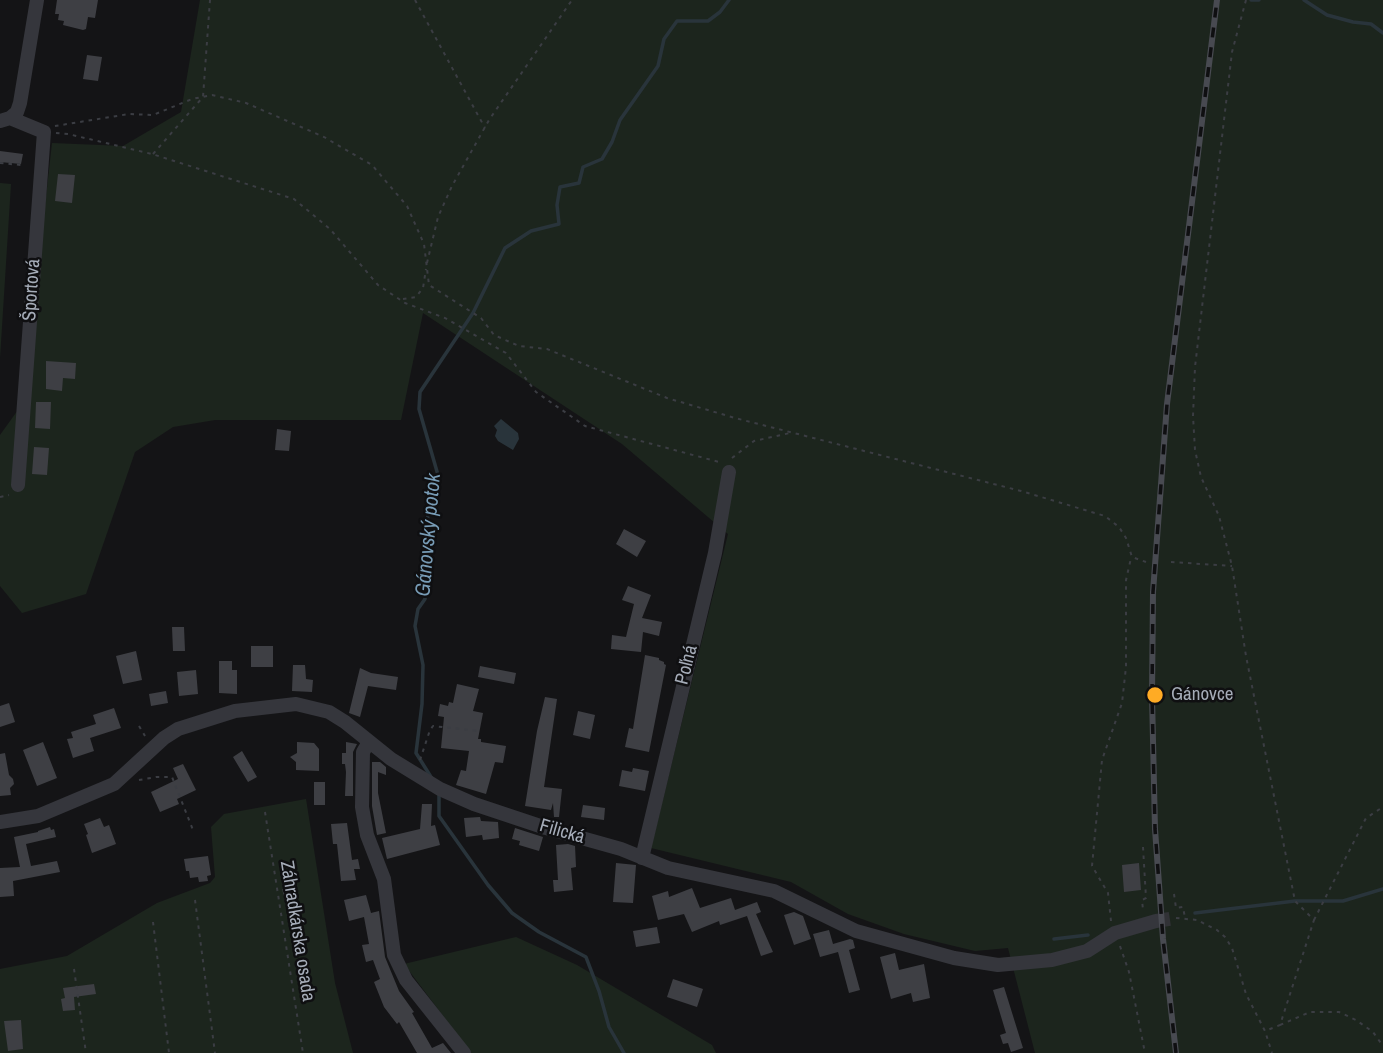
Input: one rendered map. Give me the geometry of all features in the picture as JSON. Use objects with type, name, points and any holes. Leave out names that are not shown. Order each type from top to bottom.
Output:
[{"type":"street","points":[[5,120],[17,112],[20,103],[37,0]]},
{"type":"street","points":[[5,120],[44,132]]},
{"type":"street","name":"Športová","points":[[18,485],[44,132]]},
{"type":"street","name":"Poľná","points":[[642,858],[715,553],[729,472]]},
{"type":"street","name":"Filická","points":[[0,822],[20,821],[38,816],[114,785],[164,738],[178,729],[234,711],[281,705],[313,707],[329,712],[345,722],[391,759],[474,804],[668,868],[774,891],[856,931],[976,963],[1025,964],[1074,955],[1087,951],[1115,933],[1150,920]]},
{"type":"street","points":[[369,742],[363,752],[362,807],[367,835],[384,879],[394,955],[406,980],[464,1053]]},
{"type":"path","points":[[152,155],[203,97],[210,0]]},
{"type":"path","points":[[415,0],[485,128]]},
{"type":"path","points":[[401,300],[416,297],[423,288],[438,217],[452,186],[485,128],[572,0]]},
{"type":"path","points":[[1246,0],[1231,52],[1195,367],[1195,450],[1201,477],[1219,516],[1232,566],[1246,656],[1295,901],[1314,920]]},
{"type":"path","points":[[44,132],[57,124],[129,114],[153,115],[192,99],[212,95],[246,103],[324,137],[372,164],[407,206],[424,244],[429,285],[478,316],[494,335],[519,346],[547,349],[667,398],[1021,491],[1105,516],[1119,527],[1132,557],[1126,580],[1126,667],[1122,703],[1102,760],[1092,866],[1108,893],[1111,924],[1129,972],[1145,1053]]},
{"type":"path","points":[[44,132],[68,134],[152,155],[294,199],[330,229],[378,285],[401,300],[445,318],[506,353],[536,392],[585,426],[726,463],[754,441],[791,432]]},
{"type":"path","points":[[0,163],[19,165]]},
{"type":"path","points":[[1132,557],[1146,562]]},
{"type":"path","points":[[1171,562],[1232,566]]},
{"type":"path","points":[[418,764],[433,726],[479,731]]},
{"type":"path","points":[[135,780],[172,777],[193,830]]},
{"type":"path","points":[[1280,1025],[1314,920],[1366,818],[1383,807]]},
{"type":"path","name":"Záhradkárska osada","points":[[264,812],[303,1053]]},
{"type":"path","points":[[1143,848],[1146,898],[1142,900],[1150,920]]},
{"type":"path","points":[[1174,894],[1176,908],[1183,907],[1185,918]]},
{"type":"path","points":[[195,900],[215,1053]]},
{"type":"path","points":[[1176,918],[1197,920],[1225,937],[1232,948],[1246,995],[1265,1031],[1272,1053]]},
{"type":"path","points":[[153,922],[169,1053]]},
{"type":"path","points":[[74,969],[86,1053]]},
{"type":"path","points":[[1265,1031],[1310,1012],[1339,1012],[1373,1032],[1383,1046]]},
{"type":"shaded area","points":[[200,0],[1383,0],[1383,1053],[1035,1053],[1008,948],[975,951],[904,934],[848,914],[791,882],[651,848],[728,534],[622,444],[423,313],[401,420],[215,420],[173,427],[135,452],[86,594],[22,613],[0,586],[0,435],[23,403],[52,143],[123,146],[181,112]]},
{"type":"shaded area","points":[[0,183],[11,184],[0,358]]},
{"type":"shaded area","points":[[501,419],[518,433],[519,439],[513,450],[498,441],[495,436],[497,430],[494,426]]},
{"type":"shaded area","points":[[306,799],[335,983],[353,1053],[0,1053],[0,969],[67,956],[157,903],[210,883],[215,877],[211,827],[224,814]]},
{"type":"shaded area","points":[[516,937],[577,965],[712,1045],[716,1053],[471,1053],[404,964]]},
{"type":"building","points":[[57,0],[98,0],[95,18],[88,17],[86,29],[83,30],[63,25],[64,21],[58,20],[59,14],[55,14]]},
{"type":"building","points":[[87,55],[102,57],[98,81],[83,79]]},
{"type":"building","points":[[0,151],[23,154],[21,164],[0,162]]},
{"type":"building","points":[[58,174],[75,175],[72,203],[55,201]]},
{"type":"building","points":[[46,361],[76,363],[75,379],[63,378],[62,391],[46,389]]},
{"type":"building","points":[[36,402],[51,402],[50,429],[35,428]]},
{"type":"building","points":[[277,429],[291,431],[289,451],[275,450]]},
{"type":"building","points":[[34,447],[49,448],[47,475],[32,474]]},
{"type":"building","points":[[624,529],[646,541],[637,557],[616,544]]},
{"type":"building","points":[[628,586],[651,595],[642,618],[662,622],[659,636],[643,632],[641,652],[611,649],[612,635],[626,637],[634,604],[622,600]]},
{"type":"building","points":[[172,627],[184,627],[185,651],[173,651]]},
{"type":"building","points":[[251,646],[273,646],[273,667],[251,667]]},
{"type":"building","points":[[136,651],[142,680],[123,684],[116,656]]},
{"type":"building","points":[[645,655],[659,658],[666,665],[649,752],[625,747],[629,728],[633,729]]},
{"type":"building","points":[[219,661],[232,661],[232,670],[237,670],[237,694],[219,693]]},
{"type":"building","points":[[293,665],[305,665],[306,679],[313,680],[312,692],[292,691]]},
{"type":"building","points":[[480,666],[516,673],[514,684],[478,677]]},
{"type":"building","points":[[360,668],[371,673],[398,677],[396,690],[368,686],[360,717],[349,713]]},
{"type":"building","points":[[196,670],[198,694],[179,696],[177,672]]},
{"type":"building","points":[[457,684],[479,689],[473,711],[483,713],[478,739],[481,739],[481,742],[506,746],[503,763],[495,762],[486,794],[456,785],[461,770],[466,771],[469,751],[441,748],[444,717],[438,716],[440,704],[448,706],[449,702],[453,703]]},
{"type":"building","points":[[166,691],[168,703],[151,706],[149,694]]},
{"type":"building","points":[[545,697],[557,699],[544,787],[562,789],[559,817],[554,817],[553,803],[551,810],[525,806]]},
{"type":"building","points":[[9,703],[15,722],[0,727],[0,706]]},
{"type":"building","points":[[114,708],[121,728],[90,738],[94,751],[73,758],[67,739],[73,738],[71,732],[96,724],[93,715]]},
{"type":"building","points":[[578,711],[595,715],[590,739],[573,735]]},
{"type":"building","points":[[43,742],[57,778],[37,786],[23,750]]},
{"type":"building","points":[[297,742],[314,743],[319,749],[319,771],[296,770],[296,762],[290,757],[297,753]]},
{"type":"building","points":[[346,742],[357,744],[353,752],[353,796],[345,796],[346,772],[345,764],[342,764],[342,753],[346,753]]},
{"type":"building","points":[[242,751],[257,777],[248,782],[233,757]]},
{"type":"building","points":[[5,753],[9,775],[14,784],[10,788],[11,795],[0,796],[0,754]]},
{"type":"building","points":[[372,762],[380,762],[386,767],[386,775],[378,772],[378,793],[386,833],[377,835],[372,806]]},
{"type":"building","points":[[183,764],[196,790],[177,799],[179,804],[160,812],[151,792],[178,779],[173,768]]},
{"type":"building","points":[[633,768],[649,771],[645,791],[619,786],[622,770],[632,772]]},
{"type":"building","points":[[314,782],[325,782],[325,805],[314,805]]},
{"type":"building","points":[[422,804],[432,804],[431,826],[435,825],[440,845],[387,859],[382,838],[420,829]]},
{"type":"building","points":[[583,805],[605,808],[604,820],[581,817]]},
{"type":"building","points":[[480,817],[481,821],[498,822],[499,838],[483,840],[482,835],[466,837],[464,818]]},
{"type":"building","points":[[100,818],[104,827],[109,825],[116,844],[92,853],[84,824]]},
{"type":"building","points":[[347,823],[352,860],[358,859],[360,869],[354,869],[356,880],[341,881],[337,844],[333,844],[331,824]]},
{"type":"building","points":[[50,827],[51,830],[54,829],[56,837],[26,844],[31,866],[57,861],[60,872],[13,881],[14,896],[0,897],[0,868],[20,867],[14,837]]},
{"type":"building","points":[[515,828],[543,837],[539,851],[519,845],[520,841],[512,839]]},
{"type":"building","points":[[556,845],[575,846],[576,867],[571,868],[573,890],[554,892],[553,880],[558,880]]},
{"type":"building","points":[[208,856],[211,875],[207,876],[208,881],[199,882],[198,877],[190,878],[184,859]]},
{"type":"building","points":[[616,863],[636,865],[633,903],[613,902]]},
{"type":"building","points":[[1139,863],[1141,890],[1124,892],[1122,865]]},
{"type":"building","points":[[294,887],[301,915],[289,916],[282,889]]},
{"type":"building","points":[[692,888],[700,908],[731,898],[735,910],[757,902],[761,912],[756,914],[773,952],[761,956],[747,916],[720,925],[719,921],[692,932],[684,914],[658,920],[652,896],[668,891],[669,897]]},
{"type":"building","points":[[366,895],[371,913],[379,911],[385,957],[399,991],[414,1012],[412,1013],[432,1048],[443,1043],[451,1053],[417,1053],[399,1022],[397,1024],[384,1007],[374,982],[380,979],[373,960],[366,962],[362,945],[369,944],[364,917],[349,921],[344,900]]},
{"type":"building","points":[[794,912],[803,916],[811,939],[794,945],[784,915]]},
{"type":"building","points":[[657,927],[660,943],[636,947],[633,931]]},
{"type":"building","points":[[829,930],[833,944],[853,940],[855,948],[849,950],[860,990],[849,993],[838,952],[820,957],[813,934]]},
{"type":"building","points":[[895,953],[899,970],[924,964],[930,998],[913,1002],[911,993],[891,999],[880,957]]},
{"type":"building","points":[[673,979],[703,989],[697,1007],[667,997]]},
{"type":"building","points":[[94,984],[96,994],[74,997],[75,1010],[63,1011],[63,988]]},
{"type":"building","points":[[1004,987],[1023,1048],[1011,1052],[1008,1043],[1003,1044],[1000,1035],[1006,1033],[993,990]]},
{"type":"building","points":[[21,1020],[23,1049],[8,1051],[4,1021]]},
{"type":"waterway","name":"Gánovský potok","points":[[431,777],[416,753],[423,665],[415,626],[418,609],[425,599],[428,508],[436,493],[438,475],[419,409],[420,392],[473,313],[505,248],[531,231],[559,224],[557,205],[560,187],[579,183],[583,167],[602,159],[620,120],[658,66],[664,39],[677,21],[708,21],[720,12],[729,0]]},
{"type":"waterway","points":[[1251,0],[1259,0]]},
{"type":"waterway","points":[[1304,0],[1327,15],[1371,24],[1383,33]]},
{"type":"waterway","name":"Gánovský potok","points":[[439,794],[439,816],[488,885],[512,913],[539,932],[586,957],[609,1027],[624,1053]]},
{"type":"waterway","points":[[1195,913],[1295,901],[1343,901],[1383,889]]},
{"type":"waterway","points":[[1054,939],[1088,935]]},
{"type":"tunnel","points":[[1156,921],[1176,918]]},
{"type":"railway","points":[[1176,1053],[1163,939],[1155,829],[1153,592],[1167,404],[1217,0]]},
{"type":"place","name":"Gánovce","points":[[1155,695]]}]
